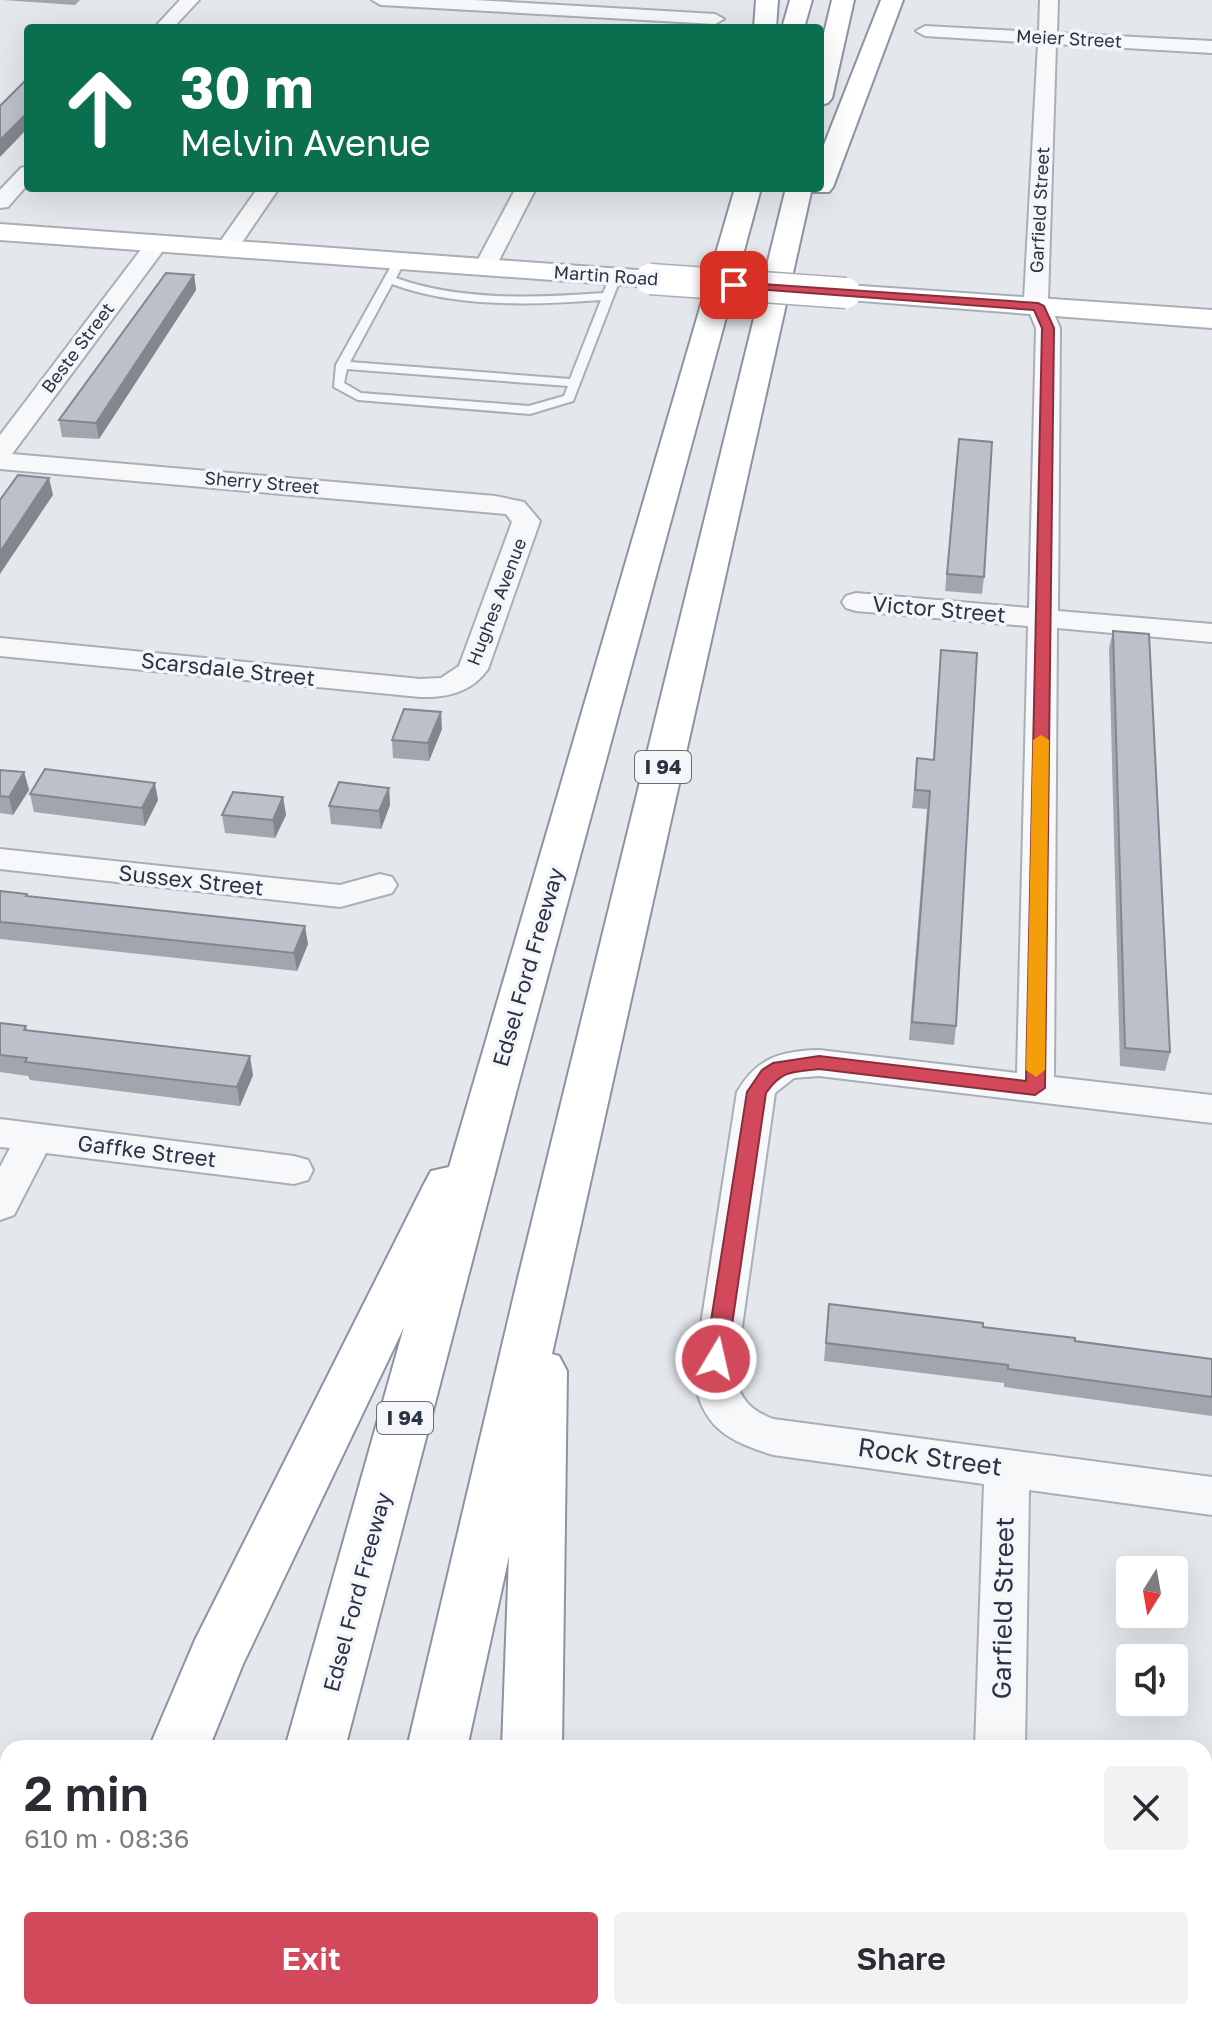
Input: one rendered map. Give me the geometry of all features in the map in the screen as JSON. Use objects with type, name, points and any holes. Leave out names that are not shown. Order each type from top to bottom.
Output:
[{"type":"main road","points":[[765,24],[767,0]]},
{"type":"main road","points":[[794,24],[801,0]]},
{"type":"main road","points":[[824,81],[843,0]]},
{"type":"main road","points":[[824,177],[892,0]]},
{"type":"main road","name":"Edsel Ford Freeway","points":[[317,1740],[494,1089],[747,192]]},
{"type":"main road","name":"I 94","points":[[439,1740],[543,1278],[798,192]]},
{"type":"main road","points":[[782,256],[817,192]]},
{"type":"main road","name":"Martin Road","points":[[0,232],[226,249],[394,270],[485,267],[611,286],[650,279],[1212,319]]},
{"type":"main road","points":[[182,1740],[216,1659],[494,1089]]},
{"type":"main road","points":[[532,1740],[543,1278]]},
{"type":"street","points":[[167,24],[190,0]]},
{"type":"street","points":[[381,0],[715,19]]},
{"type":"street","name":"Garfield Street","points":[[1035,1088],[1048,328],[1036,300],[1049,0]]},
{"type":"street","points":[[391,19],[404,1]]},
{"type":"street","name":"Meier Street","points":[[925,31],[1212,47]]},
{"type":"street","points":[[0,202],[24,176]]},
{"type":"street","points":[[226,249],[266,192]]},
{"type":"street","points":[[485,267],[524,192]]},
{"type":"street","name":"Beste Street","points":[[0,452],[157,244]]},
{"type":"street","name":"Sherry Street","points":[[0,461],[495,504],[522,514]]},
{"type":"street","name":"Hughes Avenue","points":[[456,683],[473,669],[525,526],[522,514]]},
{"type":"street","name":"Victor Street","points":[[856,602],[1212,633]]},
{"type":"street","name":"Scarsdale Street","points":[[0,647],[420,688],[436,689],[456,683]]},
{"type":"street","name":"Sussex Street","points":[[0,859],[340,896],[380,885]]},
{"type":"street","name":"Rock Street","points":[[1035,1088],[802,1063],[780,1067],[761,1082],[756,1092],[734,1254],[718,1343],[714,1376],[718,1399],[733,1419],[751,1430],[773,1437],[1212,1496]]},
{"type":"street","points":[[1035,1088],[1212,1109]]},
{"type":"street","points":[[0,1205],[17,1135]]},
{"type":"street","name":"Gaffke Street","points":[[17,1135],[294,1170]]},
{"type":"street","name":"Garfield Street","points":[[1000,1740],[1007,1467]]},
{"type":"lane","points":[[394,270],[415,288],[508,298],[548,300],[611,286],[569,398],[548,407],[530,410],[358,396],[338,384],[342,365],[394,270]]},
{"type":"lane","points":[[342,365],[575,383]]},
{"type":"building","points":[[24,82],[24,116],[0,140],[0,106]]},
{"type":"building","points":[[166,273],[194,275],[96,423],[59,420]]},
{"type":"building","points":[[959,439],[992,442],[984,577],[947,574]]},
{"type":"building","points":[[18,475],[49,478],[0,552],[0,500]]},
{"type":"building","points":[[1113,631],[1149,634],[1170,1052],[1125,1048]]},
{"type":"building","points":[[941,650],[977,653],[956,1026],[912,1022],[930,791],[915,790],[917,758],[934,760]]},
{"type":"building","points":[[404,709],[441,712],[428,743],[392,740]]},
{"type":"building","points":[[45,769],[155,783],[142,808],[30,794]]},
{"type":"building","points":[[0,770],[24,772],[9,797],[0,796]]},
{"type":"building","points":[[339,782],[389,788],[379,811],[329,806]]},
{"type":"building","points":[[233,792],[283,797],[273,820],[222,815]]},
{"type":"building","points":[[0,891],[305,926],[294,953],[0,922]]},
{"type":"building","points":[[0,1023],[26,1026],[24,1030],[250,1056],[237,1087],[25,1062],[27,1058],[0,1055]]},
{"type":"building","points":[[829,1304],[983,1323],[983,1327],[1212,1359],[1212,1397],[1008,1369],[1008,1365],[826,1343]]},
{"type":"slow traffic","points":[[1036,1070],[1041,740]]},
{"type":"route","points":[[716,1359],[756,1092],[769,1074],[780,1067],[819,1063],[1035,1088],[1047,420],[1048,328],[1038,306],[734,285]]}]
